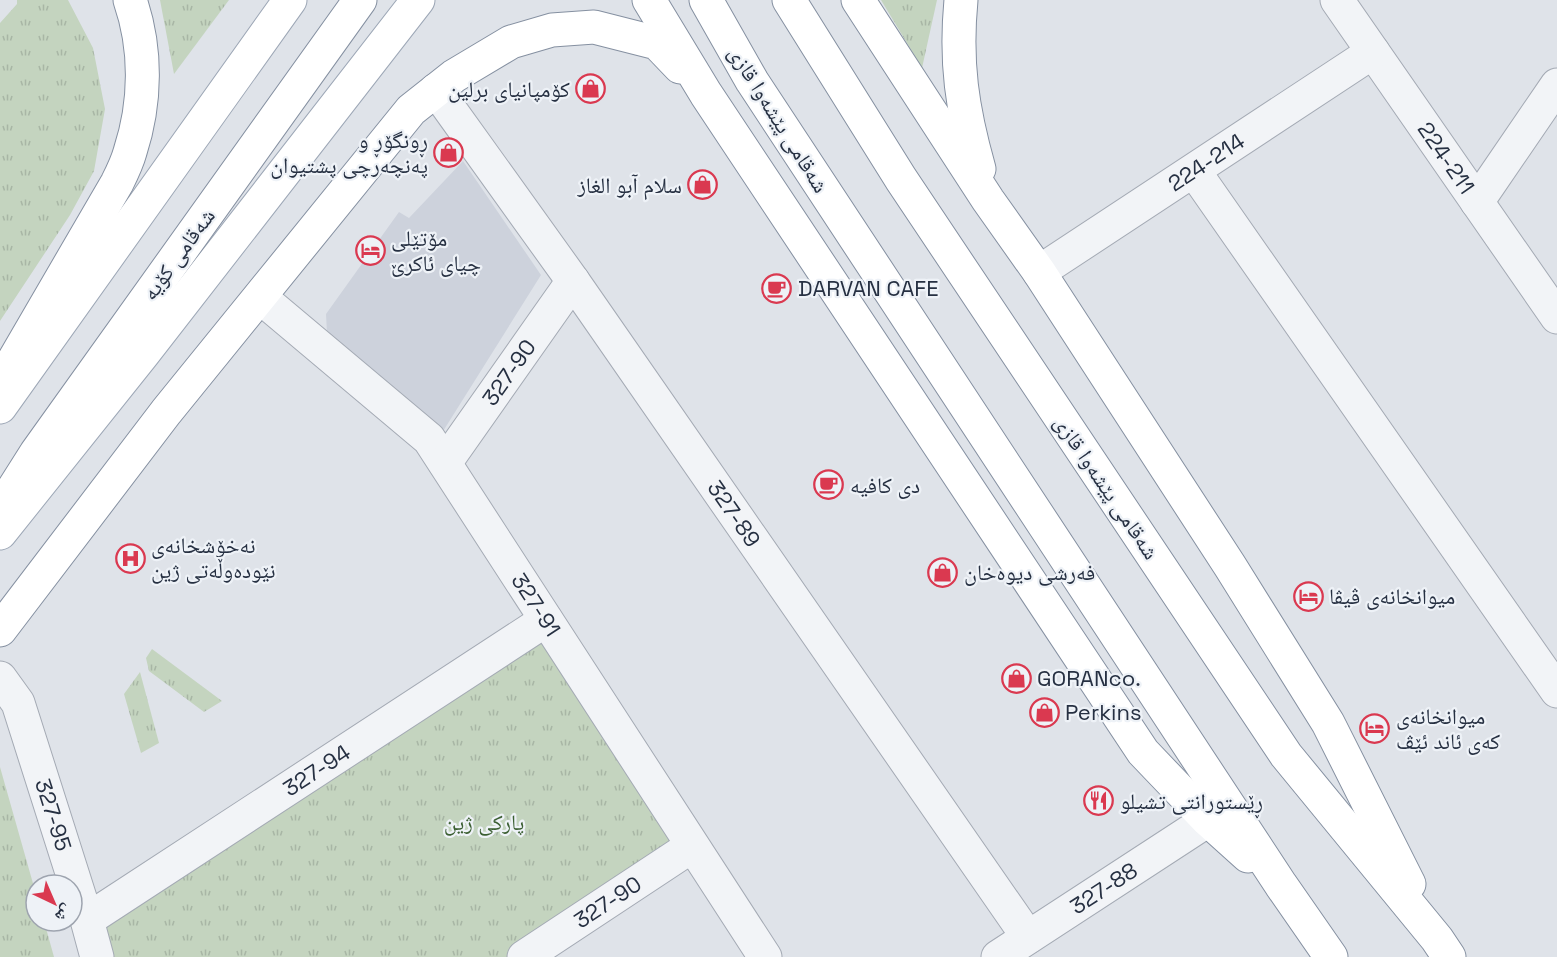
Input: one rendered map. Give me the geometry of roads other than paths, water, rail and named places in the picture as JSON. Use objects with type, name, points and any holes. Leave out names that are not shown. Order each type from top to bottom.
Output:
[{"type":"main road","points":[[0,384],[117,183],[130,154],[138,124],[142,94],[142,63],[138,32],[130,0]]},
{"type":"main road","points":[[0,407],[290,0]]},
{"type":"main road","name":"شەقامی کۆیە","points":[[0,510],[36,453],[360,0]]},
{"type":"main road","points":[[0,533],[143,354],[417,0]]},
{"type":"main road","points":[[649,0],[706,94],[1143,752],[1208,820],[1281,885]]},
{"type":"main road","name":"شەقامی پێشەوا قازی","points":[[706,0],[752,81],[1281,885],[1331,957]]},
{"type":"main road","name":"شەقامی پێشەوا قازی","points":[[789,0],[902,179],[1286,755],[1443,948]]},
{"type":"main road","points":[[858,0],[988,200],[1039,272],[1230,566],[1328,723],[1443,948]]},
{"type":"main road","points":[[961,0],[958,44],[965,117],[988,200]]},
{"type":"main road","points":[[0,630],[166,412],[411,110],[454,76],[511,42],[552,30],[594,27],[657,43],[706,94]]},
{"type":"street","name":"224-211","points":[[1337,0],[1557,316]]},
{"type":"street","name":"224-214","points":[[1039,272],[1373,52]]},
{"type":"street","points":[[1477,202],[1557,85]]},
{"type":"street","name":"327-89","points":[[436,90],[573,282],[1028,937]]},
{"type":"street","points":[[1194,171],[1557,691]]},
{"type":"street","name":"327-90","points":[[445,464],[573,282]]},
{"type":"street","name":"327-91","points":[[260,297],[429,439],[765,957]]},
{"type":"street","name":"327-94","points":[[87,920],[546,620]]},
{"type":"street","name":"327-95","points":[[0,678],[18,703],[97,957]]},
{"type":"street","name":"327-88","points":[[998,957],[1208,820]]},
{"type":"street","name":"327-90","points":[[524,957],[692,846]]},
{"type":"place","name":"کۆمپانیای برلین","points":[[591,89]]},
{"type":"place","name":"ڕونگۆڕ و پەنچەرچی پشتیوان","points":[[449,153]]},
{"type":"place","name":"سلام آبو الغاز","points":[[703,185]]},
{"type":"place","name":"مۆتێلی چیای ئاکرێ","points":[[370,251]]},
{"type":"place","name":"DARVAN CAFE","points":[[777,288]]},
{"type":"place","name":"دى كافيه","points":[[829,485]]},
{"type":"place","name":"نەخۆشخانەی نێودەوڵەتی ژین","points":[[130,558]]},
{"type":"place","name":"فەرشی دیوەخان","points":[[943,572]]},
{"type":"place","name":"میوانخانەی ڤیڤا","points":[[1308,596]]},
{"type":"place","name":"GORANco.","points":[[1016,678]]},
{"type":"place","name":"Perkins","points":[[1044,712]]},
{"type":"place","name":"میوانخانەی کەی ئاند ئێڤ","points":[[1375,729]]},
{"type":"place","name":"ڕێستورانتی تشیلو","points":[[1099,801]]},
{"type":"park label","name":"پارکی ژین","points":[[484,822]]}]
